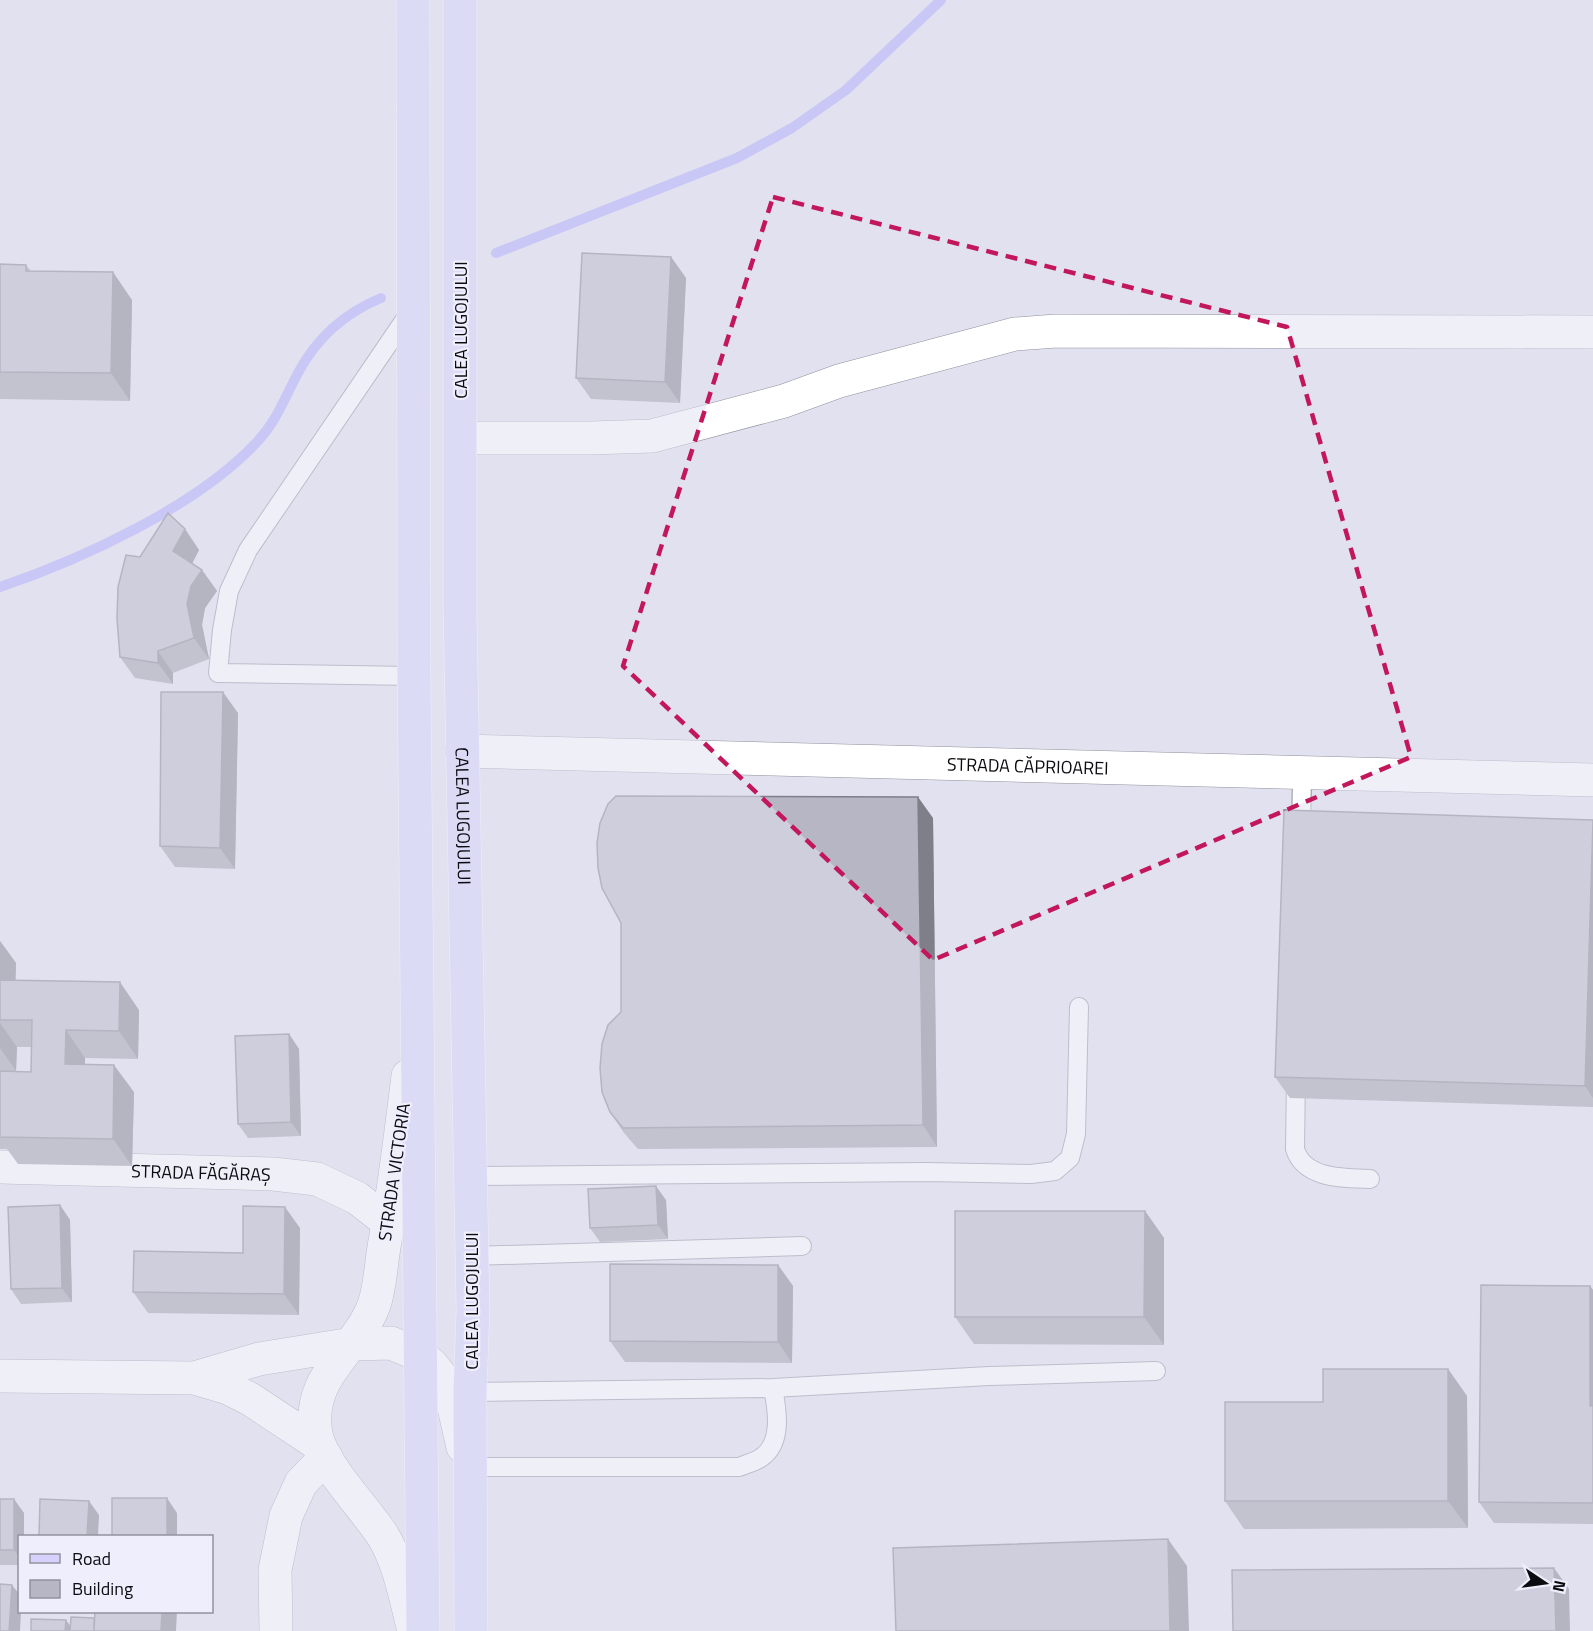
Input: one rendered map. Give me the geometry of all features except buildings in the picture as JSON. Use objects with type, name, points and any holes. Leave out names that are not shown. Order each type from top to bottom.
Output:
[{"type":"main road","points":[[413,0],[414,676],[423,1631]]},
{"type":"main road","name":"CALEA LUGOJULUI","points":[[460,0],[462,751],[473,1310],[470,1392],[471,1631]]},
{"type":"street","points":[[460,438],[652,436],[784,401],[839,381],[1015,334],[1056,331],[1593,332]]},
{"type":"street","name":"STRADA CĂPRIOAREI","points":[[462,751],[1593,780]]},
{"type":"street","name":"STRADA VICTORIA","points":[[322,1451],[315,1419],[322,1384],[329,1371],[352,1344],[374,1305],[388,1222],[417,993]]},
{"type":"street","name":"STRADA FĂGĂRAȘ","points":[[0,1167],[273,1174],[317,1179],[357,1198],[388,1222]]},
{"type":"street","points":[[194,1378],[259,1359],[352,1344],[391,1343],[420,1355],[437,1370],[450,1392],[470,1475]]},
{"type":"street","points":[[0,1376],[194,1378],[228,1388],[250,1398],[322,1451],[384,1538],[399,1573],[414,1631]]},
{"type":"street","points":[[276,1631],[275,1570],[286,1516],[301,1483],[322,1451]]},
{"type":"lane","points":[[413,308],[248,550],[229,591],[218,673],[414,676]]},
{"type":"lane","points":[[1301,855],[1302,773]]},
{"type":"lane","points":[[471,1176],[926,1172],[1031,1174],[1055,1171],[1070,1158],[1076,1134],[1079,1007]]},
{"type":"lane","points":[[1297,1055],[1295,1149],[1298,1160],[1311,1169],[1337,1178],[1370,1179]]},
{"type":"lane","points":[[471,1256],[802,1246]]},
{"type":"lane","points":[[470,1392],[773,1388],[989,1376],[1156,1371]]},
{"type":"lane","points":[[470,1475],[739,1467],[763,1457],[773,1442],[777,1429],[777,1408],[773,1388]]},
{"type":"highlighted area","points":[[773,197],[1287,327],[1411,757],[933,960],[623,666]]},
{"type":"waterway","points":[[496,253],[737,158],[792,128],[846,90],[941,0]]},
{"type":"waterway","points":[[0,587],[101,546],[202,489],[231,466],[263,435],[275,418],[305,361],[323,338],[355,311],[381,298]]}]
